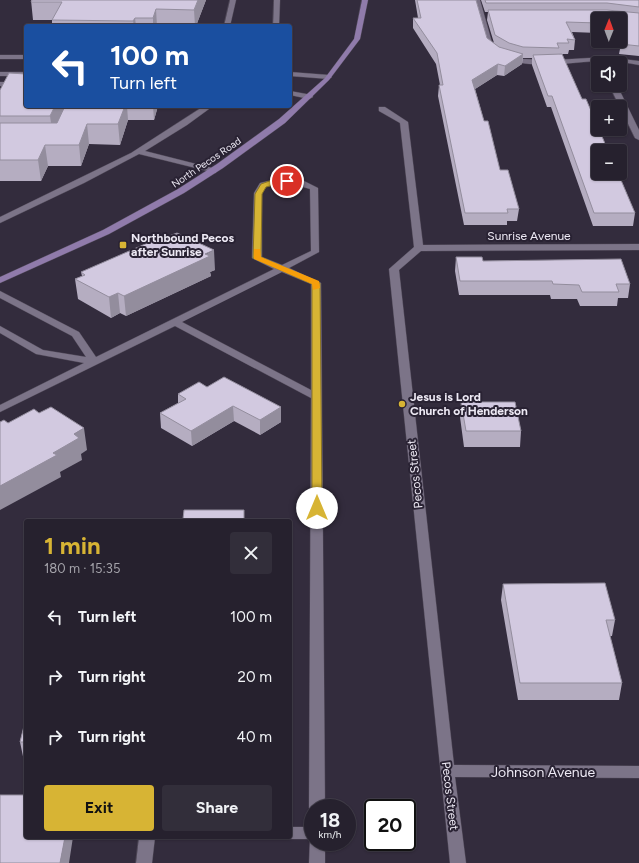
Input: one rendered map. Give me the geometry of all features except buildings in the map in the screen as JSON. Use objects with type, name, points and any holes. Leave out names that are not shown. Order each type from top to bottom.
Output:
[{"type":"main road","name":"North Pecos Road","points":[[0,280],[106,232],[181,191],[213,171],[282,121],[329,77],[357,39],[366,0]]},
{"type":"street","points":[[227,24],[233,0]]},
{"type":"street","points":[[276,24],[277,0]]},
{"type":"street","points":[[477,0],[490,47],[506,57],[536,61],[610,59],[639,63]]},
{"type":"street","points":[[482,16],[490,16]]},
{"type":"street","points":[[0,57],[24,57]]},
{"type":"street","points":[[0,74],[24,74]]},
{"type":"street","points":[[292,74],[329,77]]},
{"type":"street","points":[[0,84],[24,84]]},
{"type":"street","points":[[616,92],[639,138]]},
{"type":"street","points":[[292,93],[309,97]]},
{"type":"street","points":[[0,220],[121,163],[206,108]]},
{"type":"street","points":[[382,109],[404,122],[419,248]]},
{"type":"street","points":[[140,152],[213,171]]},
{"type":"street","points":[[0,409],[282,268],[315,252],[314,188],[297,180],[277,181],[263,185],[258,194],[257,258],[282,268],[316,283],[317,799]]},
{"type":"street","name":"Sunrise Avenue","points":[[419,248],[639,247]]},
{"type":"street","name":"Pecos Street","points":[[419,248],[394,269],[458,863]]},
{"type":"street","points":[[0,294],[76,334],[94,362]]},
{"type":"street","points":[[175,322],[317,397]]},
{"type":"street","points":[[0,328],[40,352],[94,362]]},
{"type":"street","name":"Johnson Avenue","points":[[447,771],[639,772]]},
{"type":"street","points":[[292,833],[304,833]]},
{"type":"street","points":[[144,863],[147,839]]},
{"type":"street","points":[[317,851],[317,863]]},
{"type":"slow traffic","points":[[257,250],[257,258],[316,283],[316,288]]},
{"type":"place","name":"Northbound Pecos after Sunrise","points":[[123,245]]},
{"type":"place","name":"Jesus is Lord Church of Henderson","points":[[402,404]]},
{"type":"route","points":[[287,181],[277,181],[263,185],[258,194],[257,258],[316,283],[317,508]]}]
